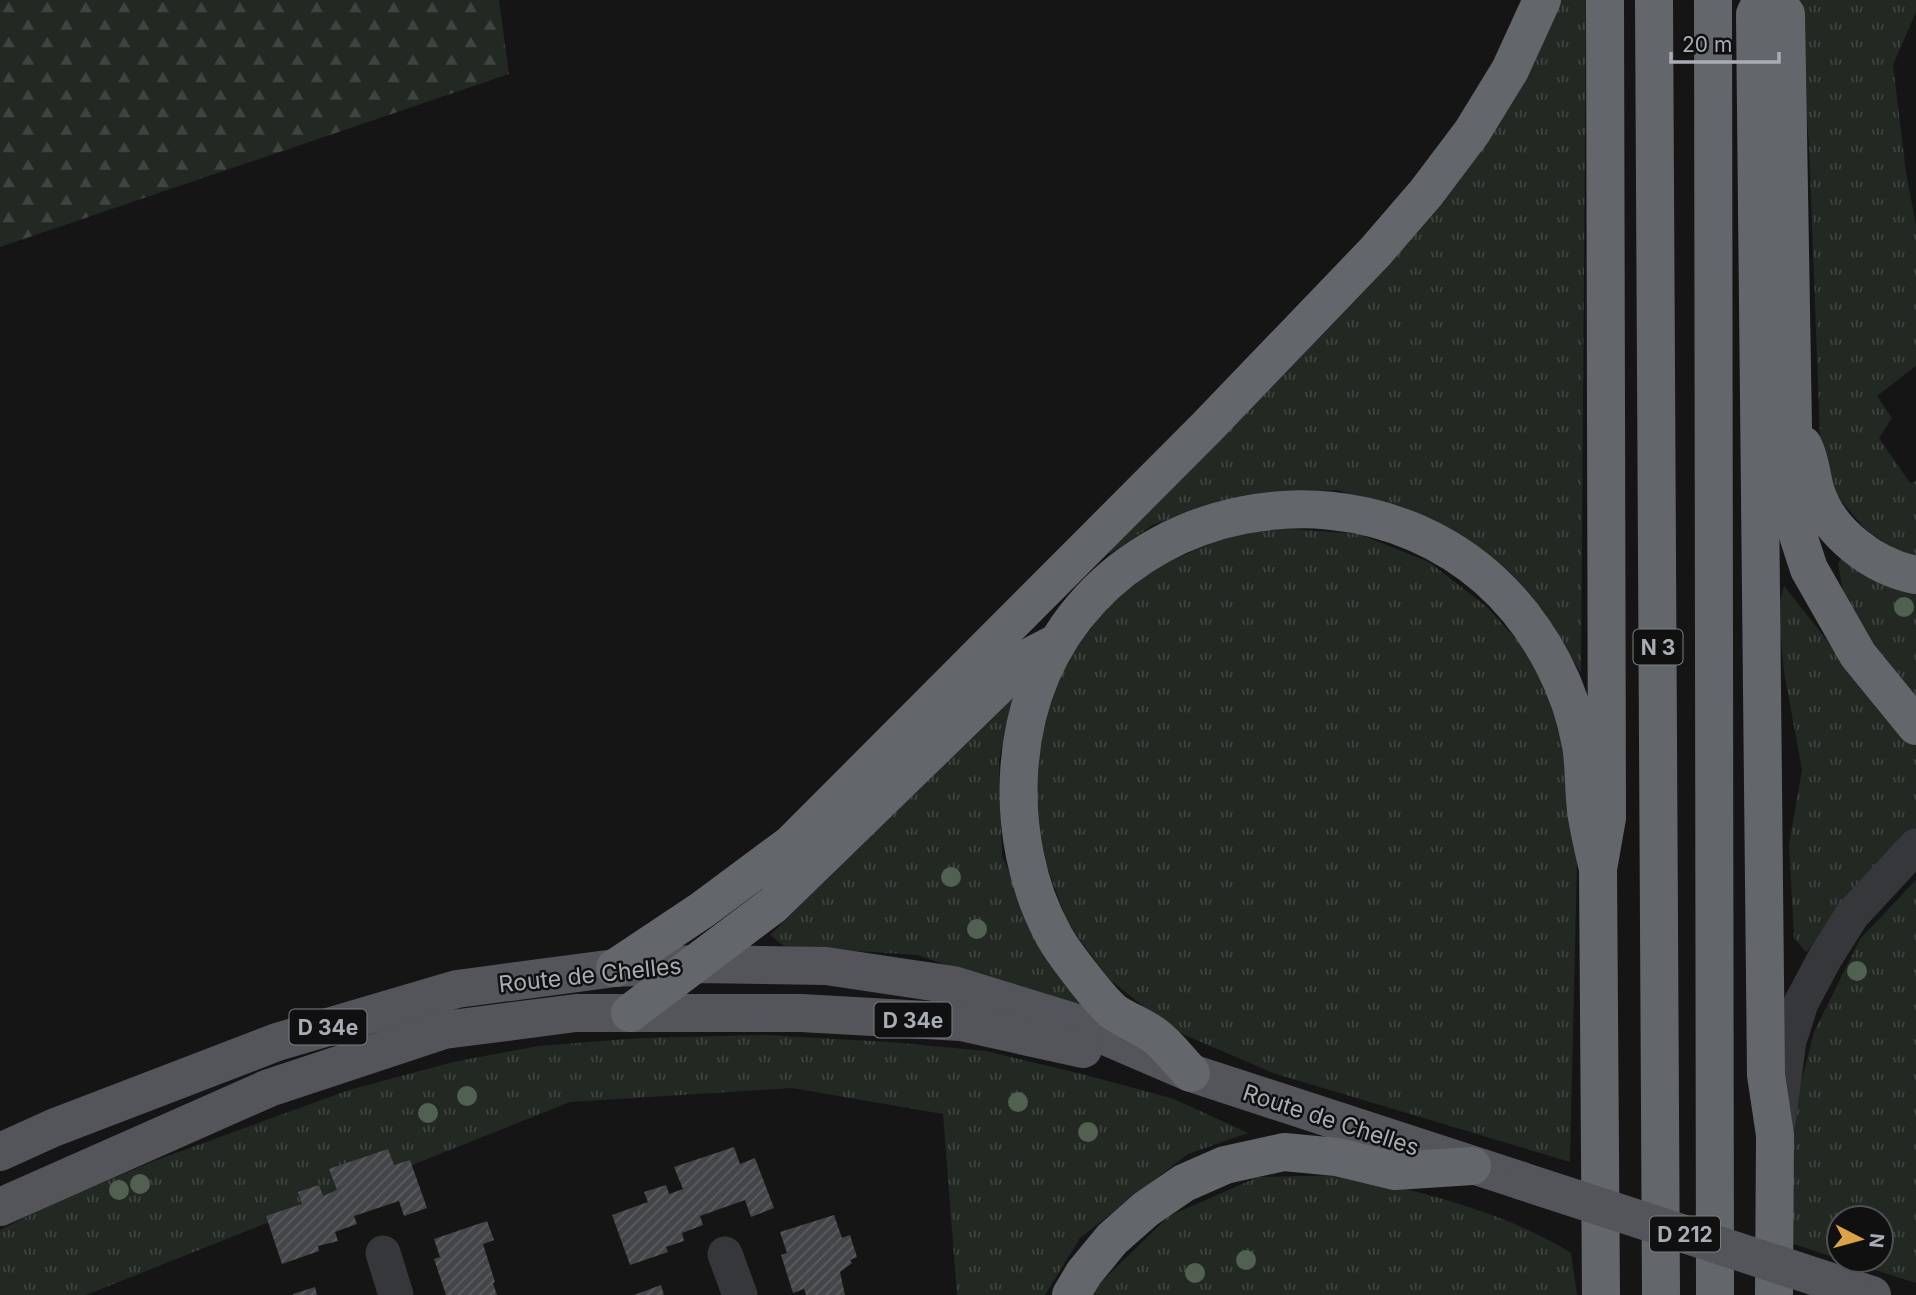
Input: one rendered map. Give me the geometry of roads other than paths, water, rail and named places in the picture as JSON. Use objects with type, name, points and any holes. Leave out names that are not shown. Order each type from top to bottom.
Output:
[{"type":"highway","points":[[615,968],[702,910],[791,844],[1206,428],[1376,251],[1426,193],[1472,132],[1510,70],[1542,0]]},
{"type":"highway","points":[[1601,1295],[1598,869],[1607,818],[1605,0]]},
{"type":"highway","name":"N 3","points":[[1654,0],[1661,1295]]},
{"type":"highway","name":"N 3","points":[[1713,0],[1715,1295]]},
{"type":"highway","points":[[1762,0],[1755,15],[1766,1062],[1775,1135],[1774,1295]]},
{"type":"highway","points":[[1774,0],[1786,15],[1793,428],[1784,463],[1794,523],[1809,569],[1858,655],[1916,726]]},
{"type":"highway","points":[[1793,428],[1808,455],[1816,494],[1836,529],[1864,552],[1906,573],[1916,575]]},
{"type":"highway","points":[[1191,1073],[1156,1036],[1112,1010],[1053,935],[1033,883],[1019,823],[1020,751],[1027,715],[1039,679],[1056,643],[1088,601],[1128,566],[1175,538],[1226,517],[1272,510],[1318,509],[1359,515],[1402,527],[1441,545],[1479,569],[1510,599],[1538,636],[1555,666],[1581,742],[1586,814],[1598,869]]},
{"type":"highway","points":[[630,1013],[773,905],[1027,658],[1056,643]]},
{"type":"highway","points":[[1071,1295],[1084,1273],[1112,1240],[1146,1209],[1184,1183],[1225,1166],[1284,1152],[1337,1157],[1395,1171],[1472,1166]]},
{"type":"main road","name":"Route de Chelles","points":[[0,1152],[53,1128],[277,1042],[457,989],[615,968],[697,964],[826,966],[953,985],[1070,1021],[1191,1073],[1472,1166]]},
{"type":"main road","name":"Route de Chelles","points":[[0,1207],[269,1088],[444,1030],[576,1013],[801,1013],[961,1022],[1191,1073]]},
{"type":"main road","name":"D 212","points":[[1472,1166],[1860,1291]]},
{"type":"street","points":[[1775,1135],[1789,1041],[1801,1003],[1852,915],[1916,846]]},
{"type":"street","points":[[383,1253],[396,1295]]},
{"type":"street","points":[[725,1254],[740,1295]]}]
